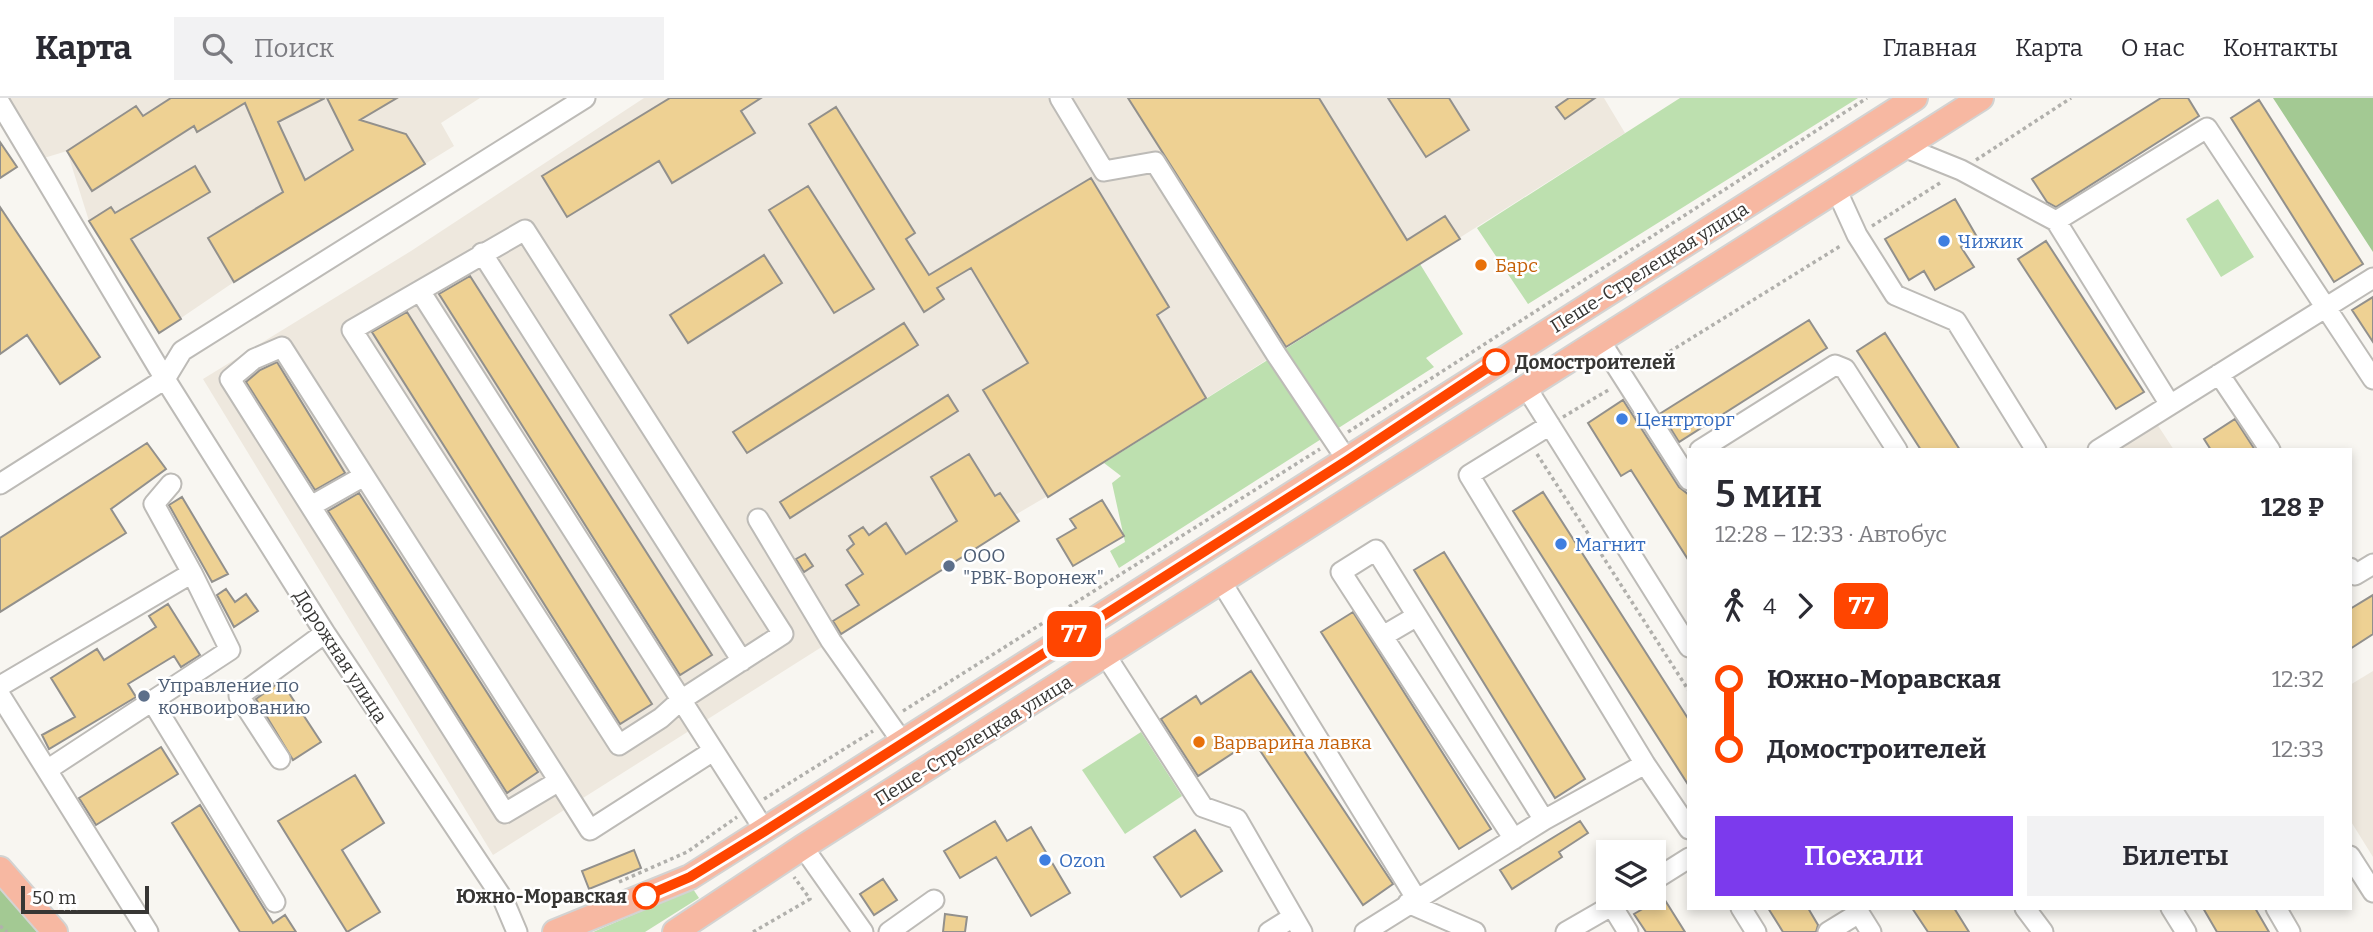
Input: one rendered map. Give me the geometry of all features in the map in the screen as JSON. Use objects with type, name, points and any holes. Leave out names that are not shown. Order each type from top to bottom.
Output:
[{"type":"main road","name":"Пеше-Стрелецкая улица","points":[[555,932],[690,877],[903,743],[1341,451],[1495,363],[1915,98]]},
{"type":"main road","name":"Пеше-Стрелецкая улица","points":[[675,932],[803,847],[1981,98]]},
{"type":"main road","points":[[0,869],[55,932]]},
{"type":"street","points":[[0,484],[164,379],[183,351],[585,98]]},
{"type":"street","points":[[1060,98],[1104,171],[1155,162],[1341,451]]},
{"type":"street","name":"Дорожная улица","points":[[0,103],[164,379],[325,633],[503,899],[517,932]]},
{"type":"street","points":[[2056,221],[2207,128],[2373,379]]},
{"type":"street","points":[[1904,147],[1961,170],[2056,221],[2169,402]]},
{"type":"street","points":[[1836,189],[1857,236],[1895,295],[1956,321],[2035,448]]},
{"type":"street","points":[[526,230],[783,634],[681,699],[661,718],[619,745],[352,330],[420,291],[526,230]]},
{"type":"street","points":[[482,253],[742,661]]},
{"type":"street","points":[[2101,448],[2169,402],[2373,278]]},
{"type":"street","points":[[420,291],[765,831]]},
{"type":"street","points":[[1599,339],[1624,380],[1685,467]]},
{"type":"street","points":[[559,781],[505,813],[230,379],[254,359],[282,347],[364,476],[559,781],[590,830],[713,751]]},
{"type":"street","points":[[1703,448],[1835,365],[1845,369],[1896,448]]},
{"type":"street","points":[[2219,374],[2269,448]]},
{"type":"street","points":[[1526,387],[1687,644]]},
{"type":"street","points":[[1550,425],[1469,475],[1645,764],[1687,825]]},
{"type":"street","points":[[311,506],[364,476]]},
{"type":"street","points":[[47,770],[230,650],[154,504],[171,484]]},
{"type":"street","points":[[758,519],[831,641],[903,743]]},
{"type":"street","points":[[1514,839],[1341,572],[1376,550],[1544,820]]},
{"type":"street","points":[[2352,574],[2373,564]]},
{"type":"street","points":[[0,686],[192,573]]},
{"type":"street","points":[[1222,583],[1412,901],[1475,932]]},
{"type":"street","points":[[1383,636],[1417,616]]},
{"type":"street","points":[[280,759],[239,695],[325,633]]},
{"type":"street","points":[[1106,656],[1203,807],[1237,819],[1297,924],[1269,932]]},
{"type":"street","points":[[0,695],[148,932]]},
{"type":"street","points":[[152,701],[275,902]]},
{"type":"street","points":[[1369,931],[1412,901],[1544,820],[1645,764]]},
{"type":"street","points":[[803,847],[863,932]]},
{"type":"street","points":[[1666,872],[1687,859]]},
{"type":"street","points":[[2352,859],[2373,892]]},
{"type":"street","points":[[890,932],[934,900]]},
{"type":"street","points":[[1566,932],[1604,910]]},
{"type":"street","points":[[1621,910],[1628,932]]},
{"type":"street","points":[[1742,910],[1756,932]]},
{"type":"street","points":[[2026,910],[2043,932]]},
{"type":"street","points":[[2172,910],[2186,932]]},
{"type":"street","points":[[2277,910],[2290,932]]},
{"type":"street","points":[[1828,932],[1857,911],[1871,932]]},
{"type":"path","points":[[613,884],[687,852],[749,809],[887,722],[1341,451],[1867,98]]},
{"type":"path","points":[[1550,425],[1857,236],[2071,98]]},
{"type":"path","points":[[1527,438],[1687,688]]},
{"type":"path","points":[[753,932],[810,899],[782,861]]},
{"type":"path","points":[[0,926],[6,932]]},
{"type":"shaded area","points":[[8,98],[480,98],[441,123],[454,146],[234,282],[159,333],[89,221],[67,151],[44,158]]},
{"type":"shaded area","points":[[644,98],[1604,98],[1625,133],[1104,463],[1015,515],[1018,521],[867,618],[863,612],[855,618],[858,624],[493,855],[203,379],[411,251]]},
{"type":"shaded area","points":[[2155,421],[2173,448],[2115,448]]},
{"type":"shaded area","points":[[2373,671],[2373,857],[2352,823],[2352,684]]},
{"type":"green space","points":[[1680,98],[1858,98],[1528,304],[1477,228]]},
{"type":"green space","points":[[2273,98],[2373,98],[2373,252]]},
{"type":"green space","points":[[2218,199],[2254,257],[2221,277],[2186,219]]},
{"type":"green space","points":[[1420,264],[1463,334],[1426,358],[1434,367],[1119,568],[1110,551],[1125,542],[1112,483],[1121,476],[1104,463]]},
{"type":"green space","points":[[1141,732],[1182,796],[1125,834],[1082,770]]},
{"type":"green space","points":[[0,885],[40,932],[0,932]]},
{"type":"green space","points":[[693,889],[699,898],[645,932],[593,932]]},
{"type":"building","points":[[171,98],[325,98],[278,122],[305,180],[353,150],[327,98],[397,98],[360,120],[406,134],[425,164],[234,282],[208,238],[283,192],[245,103],[197,132],[194,126],[92,191],[67,151],[136,106],[143,116]]},
{"type":"building","points":[[670,98],[761,98],[741,111],[755,133],[672,183],[659,161],[567,217],[542,176]]},
{"type":"building","points":[[1128,98],[1319,98],[1407,240],[1445,216],[1460,239],[1286,347]]},
{"type":"building","points":[[1388,98],[1449,98],[1469,130],[1426,157]]},
{"type":"building","points":[[1569,98],[1595,98],[1565,119],[1556,107]]},
{"type":"building","points":[[2161,98],[2188,98],[2199,116],[2056,207],[2047,202],[2032,179]]},
{"type":"building","points":[[2259,100],[2363,264],[2334,282],[2231,118]]},
{"type":"building","points":[[836,107],[915,233],[906,239],[929,275],[1091,178],[1169,307],[1157,315],[1206,398],[1048,497],[983,390],[1028,363],[971,268],[937,288],[944,299],[924,312],[809,124]]},
{"type":"building","points":[[0,142],[17,167],[0,178]]},
{"type":"building","points":[[195,166],[210,192],[131,239],[181,319],[159,333],[89,221],[111,207],[115,213]]},
{"type":"building","points":[[808,186],[874,289],[834,313],[769,210]]},
{"type":"building","points":[[1955,199],[1977,237],[1961,247],[1974,267],[1935,290],[1924,271],[1909,280],[1885,239]]},
{"type":"building","points":[[0,207],[100,357],[60,384],[27,335],[0,354]]},
{"type":"building","points":[[2046,241],[2144,392],[2116,409],[2018,259]]},
{"type":"building","points":[[764,255],[782,283],[688,343],[670,315]]},
{"type":"building","points":[[470,276],[712,655],[680,675],[439,294]]},
{"type":"building","points":[[2373,297],[2373,342],[2352,310]]},
{"type":"building","points":[[407,312],[652,704],[620,724],[372,332]]},
{"type":"building","points":[[1809,320],[1827,348],[1679,442],[1661,413]]},
{"type":"building","points":[[904,323],[918,345],[747,453],[733,432]]},
{"type":"building","points":[[1885,333],[1959,448],[1920,448],[1857,351]]},
{"type":"building","points":[[277,362],[345,473],[315,490],[246,382],[260,370]]},
{"type":"building","points":[[948,395],[958,411],[790,518],[780,502]]},
{"type":"building","points":[[1623,400],[1679,487],[1687,493],[1687,558],[1631,470],[1621,476],[1588,423]]},
{"type":"building","points":[[2235,419],[2254,448],[2210,448],[2204,439]]},
{"type":"building","points":[[147,443],[166,469],[111,509],[126,533],[0,612],[0,538]]},
{"type":"building","points":[[969,454],[995,496],[1000,493],[1019,521],[841,634],[833,621],[859,605],[846,585],[863,574],[847,550],[854,544],[849,536],[863,527],[869,535],[886,523],[906,554],[957,521],[931,477]]},
{"type":"building","points":[[1543,492],[1687,717],[1687,783],[1513,511]]},
{"type":"building","points":[[359,493],[538,772],[507,793],[328,511]]},
{"type":"building","points":[[182,497],[228,574],[212,582],[169,505]]},
{"type":"building","points":[[1102,500],[1124,536],[1073,566],[1057,539],[1076,528],[1070,519]]},
{"type":"building","points":[[1444,552],[1585,779],[1555,798],[1414,570]]},
{"type":"building","points":[[805,554],[813,566],[804,572],[796,559]]},
{"type":"building","points":[[226,589],[235,602],[246,594],[258,611],[234,627],[217,595]]},
{"type":"building","points":[[2373,595],[2373,634],[2352,648],[2352,608]]},
{"type":"building","points":[[168,604],[200,655],[181,667],[174,656],[128,684],[136,697],[49,749],[42,735],[75,717],[51,678],[97,649],[104,660],[156,627],[149,616]]},
{"type":"building","points":[[1353,612],[1491,829],[1459,849],[1321,632]]},
{"type":"building","points":[[1251,671],[1393,884],[1363,905],[1253,740],[1198,776],[1161,719],[1196,696],[1201,704]]},
{"type":"building","points":[[281,681],[321,742],[293,760],[256,699]]},
{"type":"building","points":[[161,747],[178,774],[96,825],[79,798]]},
{"type":"building","points":[[355,775],[384,823],[342,850],[380,912],[347,932],[278,821]]},
{"type":"building","points":[[200,805],[273,923],[285,915],[296,932],[240,932],[172,823]]},
{"type":"building","points":[[995,821],[1007,841],[1031,827],[1070,893],[1031,916],[996,857],[960,878],[944,851]]},
{"type":"building","points":[[1580,821],[1588,833],[1559,852],[1562,857],[1512,889],[1500,870]]},
{"type":"building","points":[[1195,830],[1222,871],[1181,897],[1154,857]]},
{"type":"building","points":[[634,850],[641,868],[589,889],[582,871]]},
{"type":"building","points":[[883,879],[897,900],[874,915],[860,894]]},
{"type":"building","points":[[1666,902],[1685,932],[1646,932],[1634,914],[1641,910],[1666,910]]},
{"type":"building","points":[[1769,910],[1809,910],[1818,925],[1816,932],[1783,932]]},
{"type":"building","points":[[1913,910],[1955,910],[1969,932],[1928,932]]},
{"type":"building","points":[[2204,910],[2256,910],[2269,932],[2217,932]]},
{"type":"building","points":[[945,914],[967,917],[965,932],[943,932]]},
{"type":"bus line","name":"77","points":[[646,896],[690,877],[765,831],[1348,460],[1496,362]]},
{"type":"place","name":"Чижик","points":[[1944,241]]},
{"type":"place","name":"Барс","points":[[1481,265]]},
{"type":"place","name":"Домостроителей","points":[[1496,362]]},
{"type":"place","name":"Центрторг","points":[[1622,419]]},
{"type":"place","name":"Магнит","points":[[1561,544]]},
{"type":"place","name":"ООО \"РВК-Воронеж\"","points":[[949,566]]},
{"type":"place","name":"Управление по конвоированию","points":[[144,696]]},
{"type":"place","name":"Варварина лавка","points":[[1199,742]]},
{"type":"place","name":"Ozon","points":[[1045,860]]},
{"type":"place","name":"Южно-Моравская","points":[[646,896]]}]
